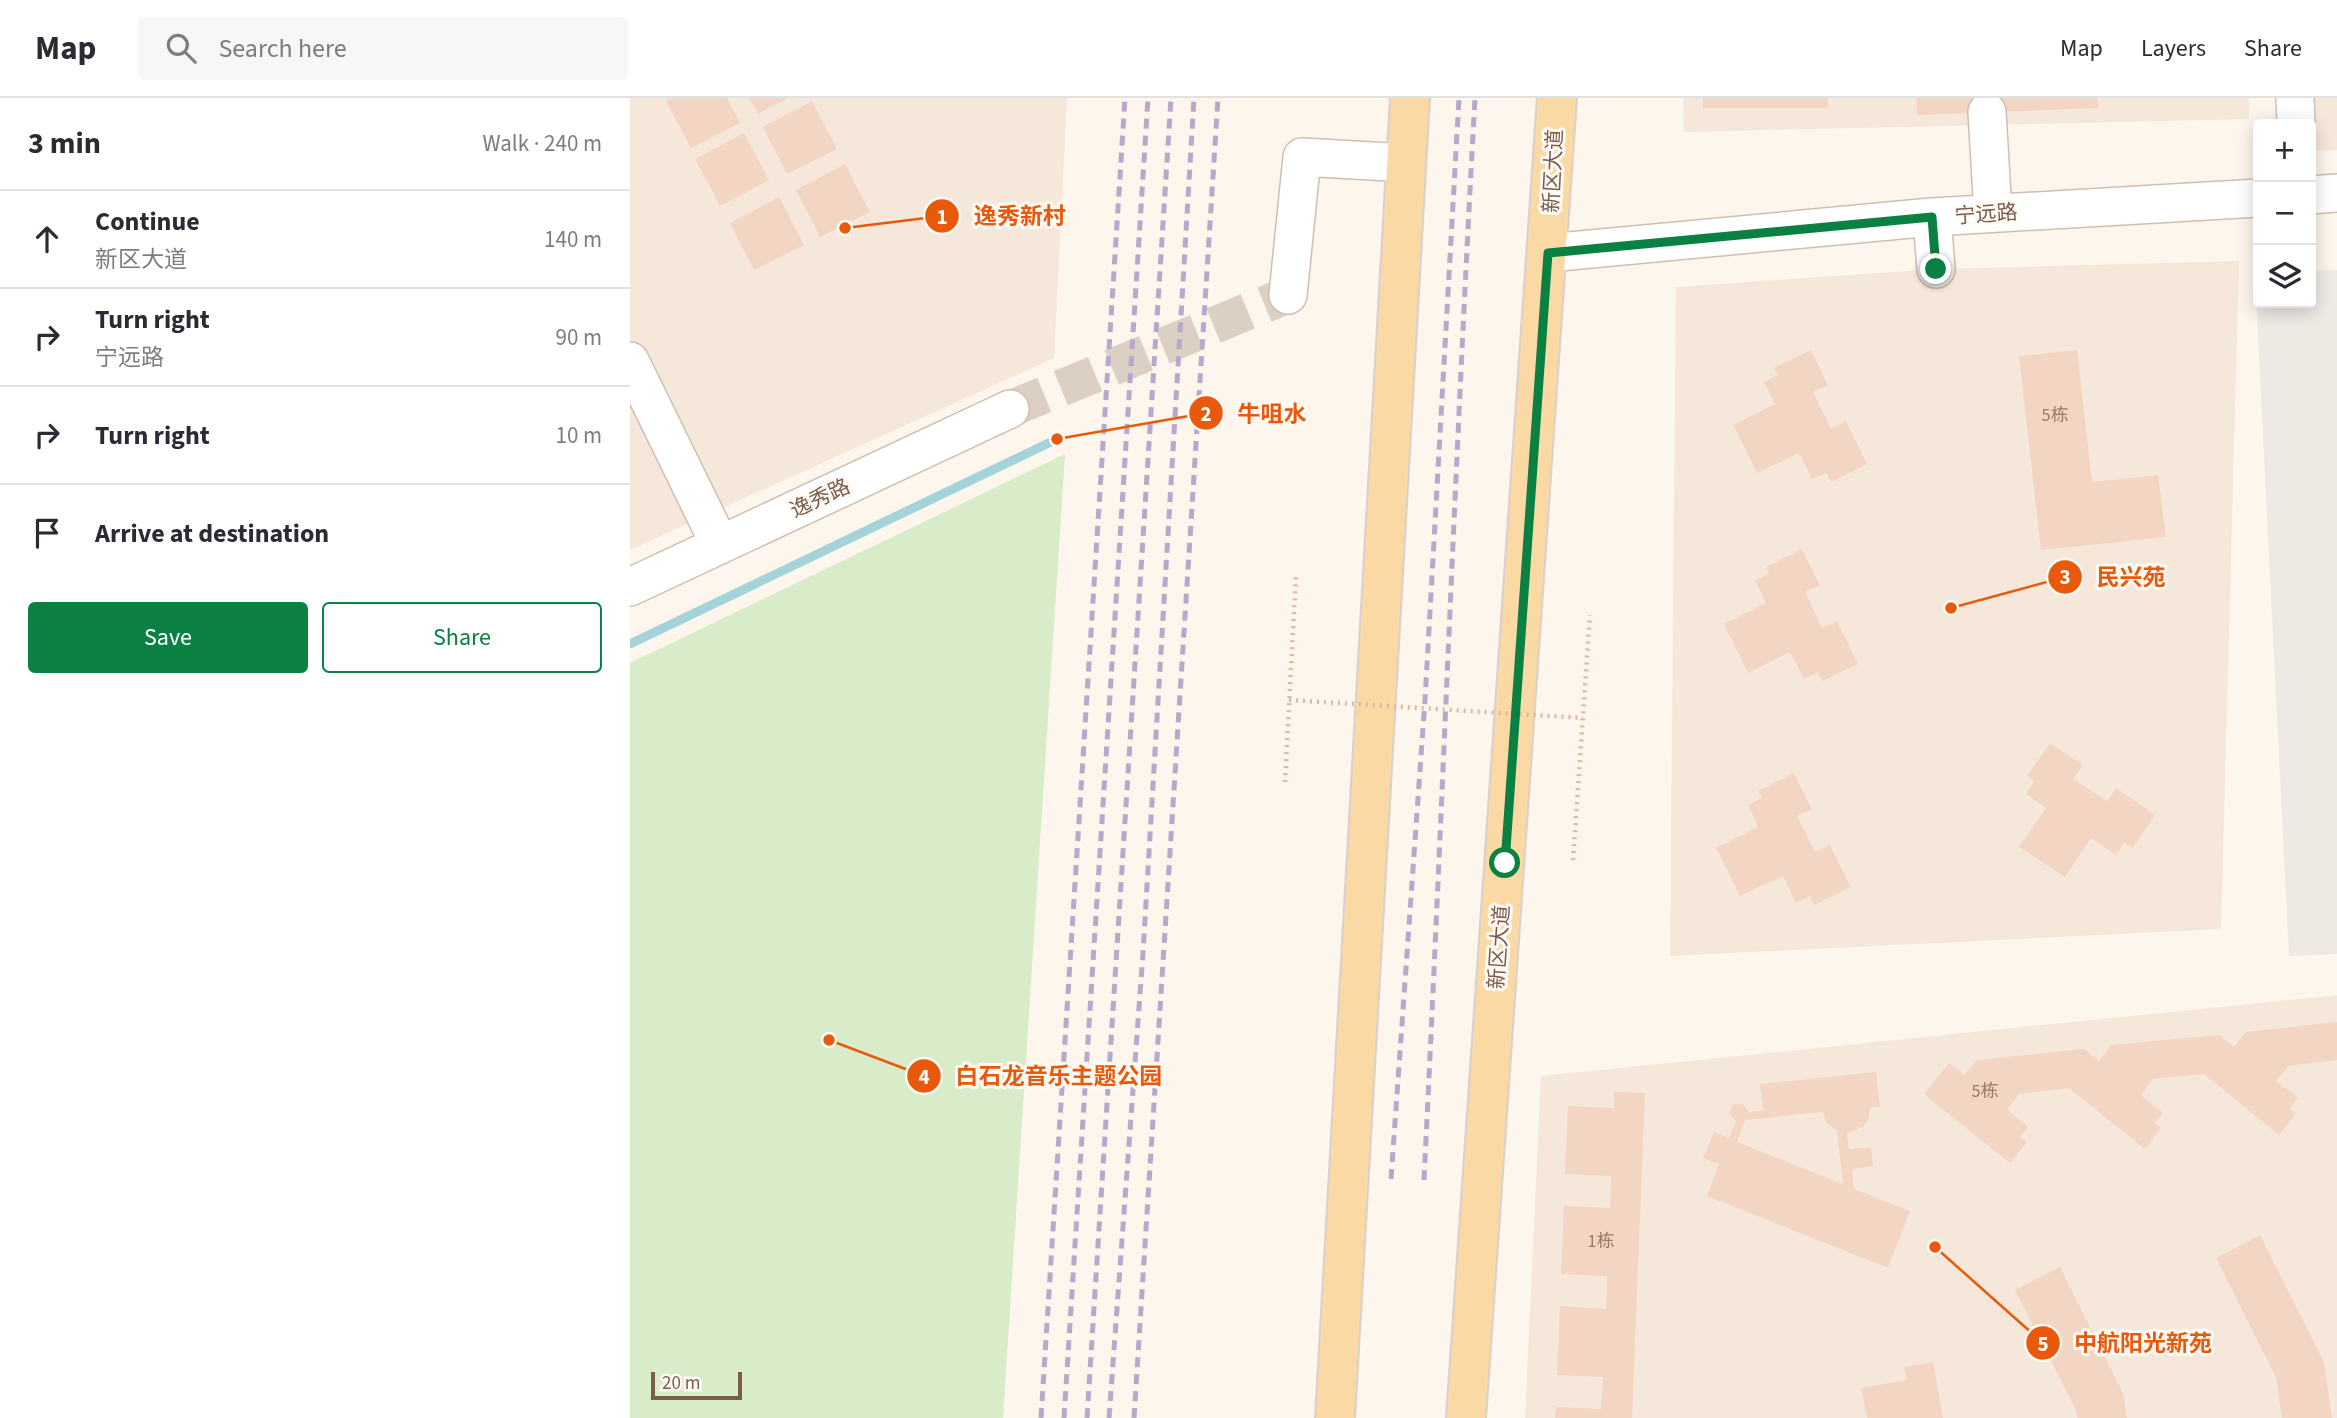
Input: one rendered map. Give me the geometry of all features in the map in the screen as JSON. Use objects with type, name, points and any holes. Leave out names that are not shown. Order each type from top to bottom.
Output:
[{"type":"main road","points":[[1335,1418],[1410,98]]},
{"type":"main road","name":"新区大道","points":[[1466,1418],[1557,98]]},
{"type":"street","points":[[2295,98],[2296,119]]},
{"type":"street","points":[[1987,112],[1993,213]]},
{"type":"street","points":[[1288,295],[1302,157],[1406,163]]},
{"type":"street","points":[[2316,195],[2337,193]]},
{"type":"street","name":"宁远路","points":[[1548,253],[1932,217],[2253,198]]},
{"type":"street","points":[[1932,217],[1936,269]]},
{"type":"street","points":[[630,361],[720,545]]},
{"type":"street","name":"逸秀路","points":[[630,587],[1010,409]]},
{"type":"path","points":[[1285,782],[1296,576]]},
{"type":"path","points":[[1573,860],[1590,615]]},
{"type":"path","points":[[1289,700],[1583,718]]},
{"type":"shaded area","points":[[630,98],[1067,98],[1054,358],[630,550]]},
{"type":"shaded area","points":[[1683,98],[2249,98],[2249,119],[1684,132]]},
{"type":"shaded area","points":[[2295,98],[2337,98],[2337,150],[2316,151],[2316,119],[2308,119]]},
{"type":"shaded area","points":[[2239,261],[2221,929],[1670,956],[1676,287],[1936,269]]},
{"type":"shaded area","points":[[2337,270],[2337,954],[2289,956],[2257,308],[2316,308],[2316,271]]},
{"type":"shaded area","points":[[2337,995],[2337,1418],[1525,1418],[1541,1076]]},
{"type":"green space","points":[[1065,454],[1003,1418],[630,1418],[630,663]]},
{"type":"building","points":[[672,98],[727,98],[740,123],[691,148],[666,101]]},
{"type":"building","points":[[749,98],[788,98],[758,114]]},
{"type":"building","points":[[1703,98],[1828,98],[1828,108],[1703,108]]},
{"type":"building","points":[[1916,98],[2098,98],[2098,108],[1917,115]]},
{"type":"building","points":[[812,101],[837,149],[787,174],[763,127]]},
{"type":"building","points":[[744,133],[769,180],[720,206],[695,159]]},
{"type":"building","points":[[845,164],[870,212],[820,237],[796,190]]},
{"type":"building","points":[[779,197],[804,245],[754,270],[730,223]]},
{"type":"building","points":[[1811,350],[1828,385],[1813,392],[1831,429],[1846,421],[1867,464],[1831,482],[1826,473],[1812,479],[1799,453],[1757,473],[1733,425],[1775,404],[1764,382],[1778,375],[1774,368]]},
{"type":"building","points":[[2077,350],[2092,482],[2158,475],[2166,537],[2041,550],[2019,356]]},
{"type":"building","points":[[1802,549],[1820,585],[1805,592],[1822,628],[1837,621],[1858,664],[1822,681],[1818,672],[1804,679],[1790,652],[1748,673],[1724,624],[1766,603],[1755,581],[1769,574],[1766,567]]},
{"type":"building","points":[[2050,743],[2083,765],[2073,779],[2107,801],[2116,788],[2155,815],[2133,848],[2124,843],[2116,855],[2091,838],[2065,877],[2019,847],[2046,808],[2026,794],[2034,781],[2027,776]]},
{"type":"building","points":[[1794,773],[1812,809],[1797,816],[1815,852],[1830,845],[1851,887],[1814,905],[1810,896],[1796,903],[1783,876],[1740,896],[1716,848],[1758,827],[1748,805],[1762,798],[1758,791]]},
{"type":"building","points":[[2337,1022],[2337,1060],[2288,1066],[2276,1081],[2298,1098],[2289,1109],[2296,1114],[2279,1135],[2204,1074],[2153,1079],[2141,1095],[2163,1113],[2155,1123],[2161,1128],[2145,1149],[2069,1088],[2019,1094],[2007,1109],[2028,1127],[2020,1137],[2027,1142],[2010,1163],[1924,1094],[1949,1063],[1964,1075],[1977,1060],[2084,1049],[2099,1061],[2111,1045],[2219,1035],[2234,1047],[2246,1032]]},
{"type":"building","points":[[1876,1072],[1880,1107],[1870,1107],[1869,1118],[1863,1127],[1847,1133],[1849,1149],[1871,1147],[1873,1166],[1852,1169],[1854,1189],[1910,1211],[1888,1268],[1707,1196],[1719,1164],[1703,1158],[1714,1132],[1729,1138],[1736,1121],[1729,1114],[1733,1105],[1743,1104],[1749,1112],[1763,1110],[1760,1084]],"holes":[[[1823,1112],[1826,1122],[1837,1131],[1843,1184],[1737,1142],[1745,1120]]]},
{"type":"building","points":[[1614,1092],[1645,1093],[1632,1418],[1555,1418],[1556,1407],[1601,1409],[1603,1377],[1557,1375],[1560,1306],[1606,1309],[1607,1276],[1561,1274],[1564,1206],[1610,1208],[1611,1176],[1565,1174],[1568,1106],[1614,1108]]},
{"type":"building","points":[[2260,1235],[2324,1362],[2332,1418],[2282,1418],[2276,1377],[2216,1258]]},
{"type":"building","points":[[2060,1267],[2123,1393],[2127,1418],[2077,1418],[2075,1408],[2015,1290]]},
{"type":"building","points":[[1933,1362],[1943,1418],[1867,1418],[1861,1388],[1907,1380],[1904,1367]]},
{"type":"waterway","points":[[630,644],[1057,439]]},
{"type":"tunnel","points":[[1010,409],[1288,295]]},
{"type":"railway","points":[[1041,1418],[1125,98]]},
{"type":"railway","points":[[1064,1418],[1148,98]]},
{"type":"railway","points":[[1087,1418],[1171,98]]},
{"type":"railway","points":[[1109,1418],[1143,953],[1194,98]]},
{"type":"railway","points":[[1134,1418],[1218,98]]},
{"type":"railway","points":[[1391,1179],[1425,700],[1459,98]]},
{"type":"railway","points":[[1424,1180],[1475,98]]},
{"type":"place","name":"逸秀新村","points":[[845,228]]},
{"type":"place","name":"牛咀水","points":[[1057,439]]},
{"type":"place","name":"民兴苑","points":[[1951,608]]},
{"type":"place","name":"白石龙音乐主题公园","points":[[829,1040]]},
{"type":"place","name":"中航阳光新苑","points":[[1935,1247]]},
{"type":"route","points":[[1505,863],[1548,253],[1932,217],[1936,269]]}]
